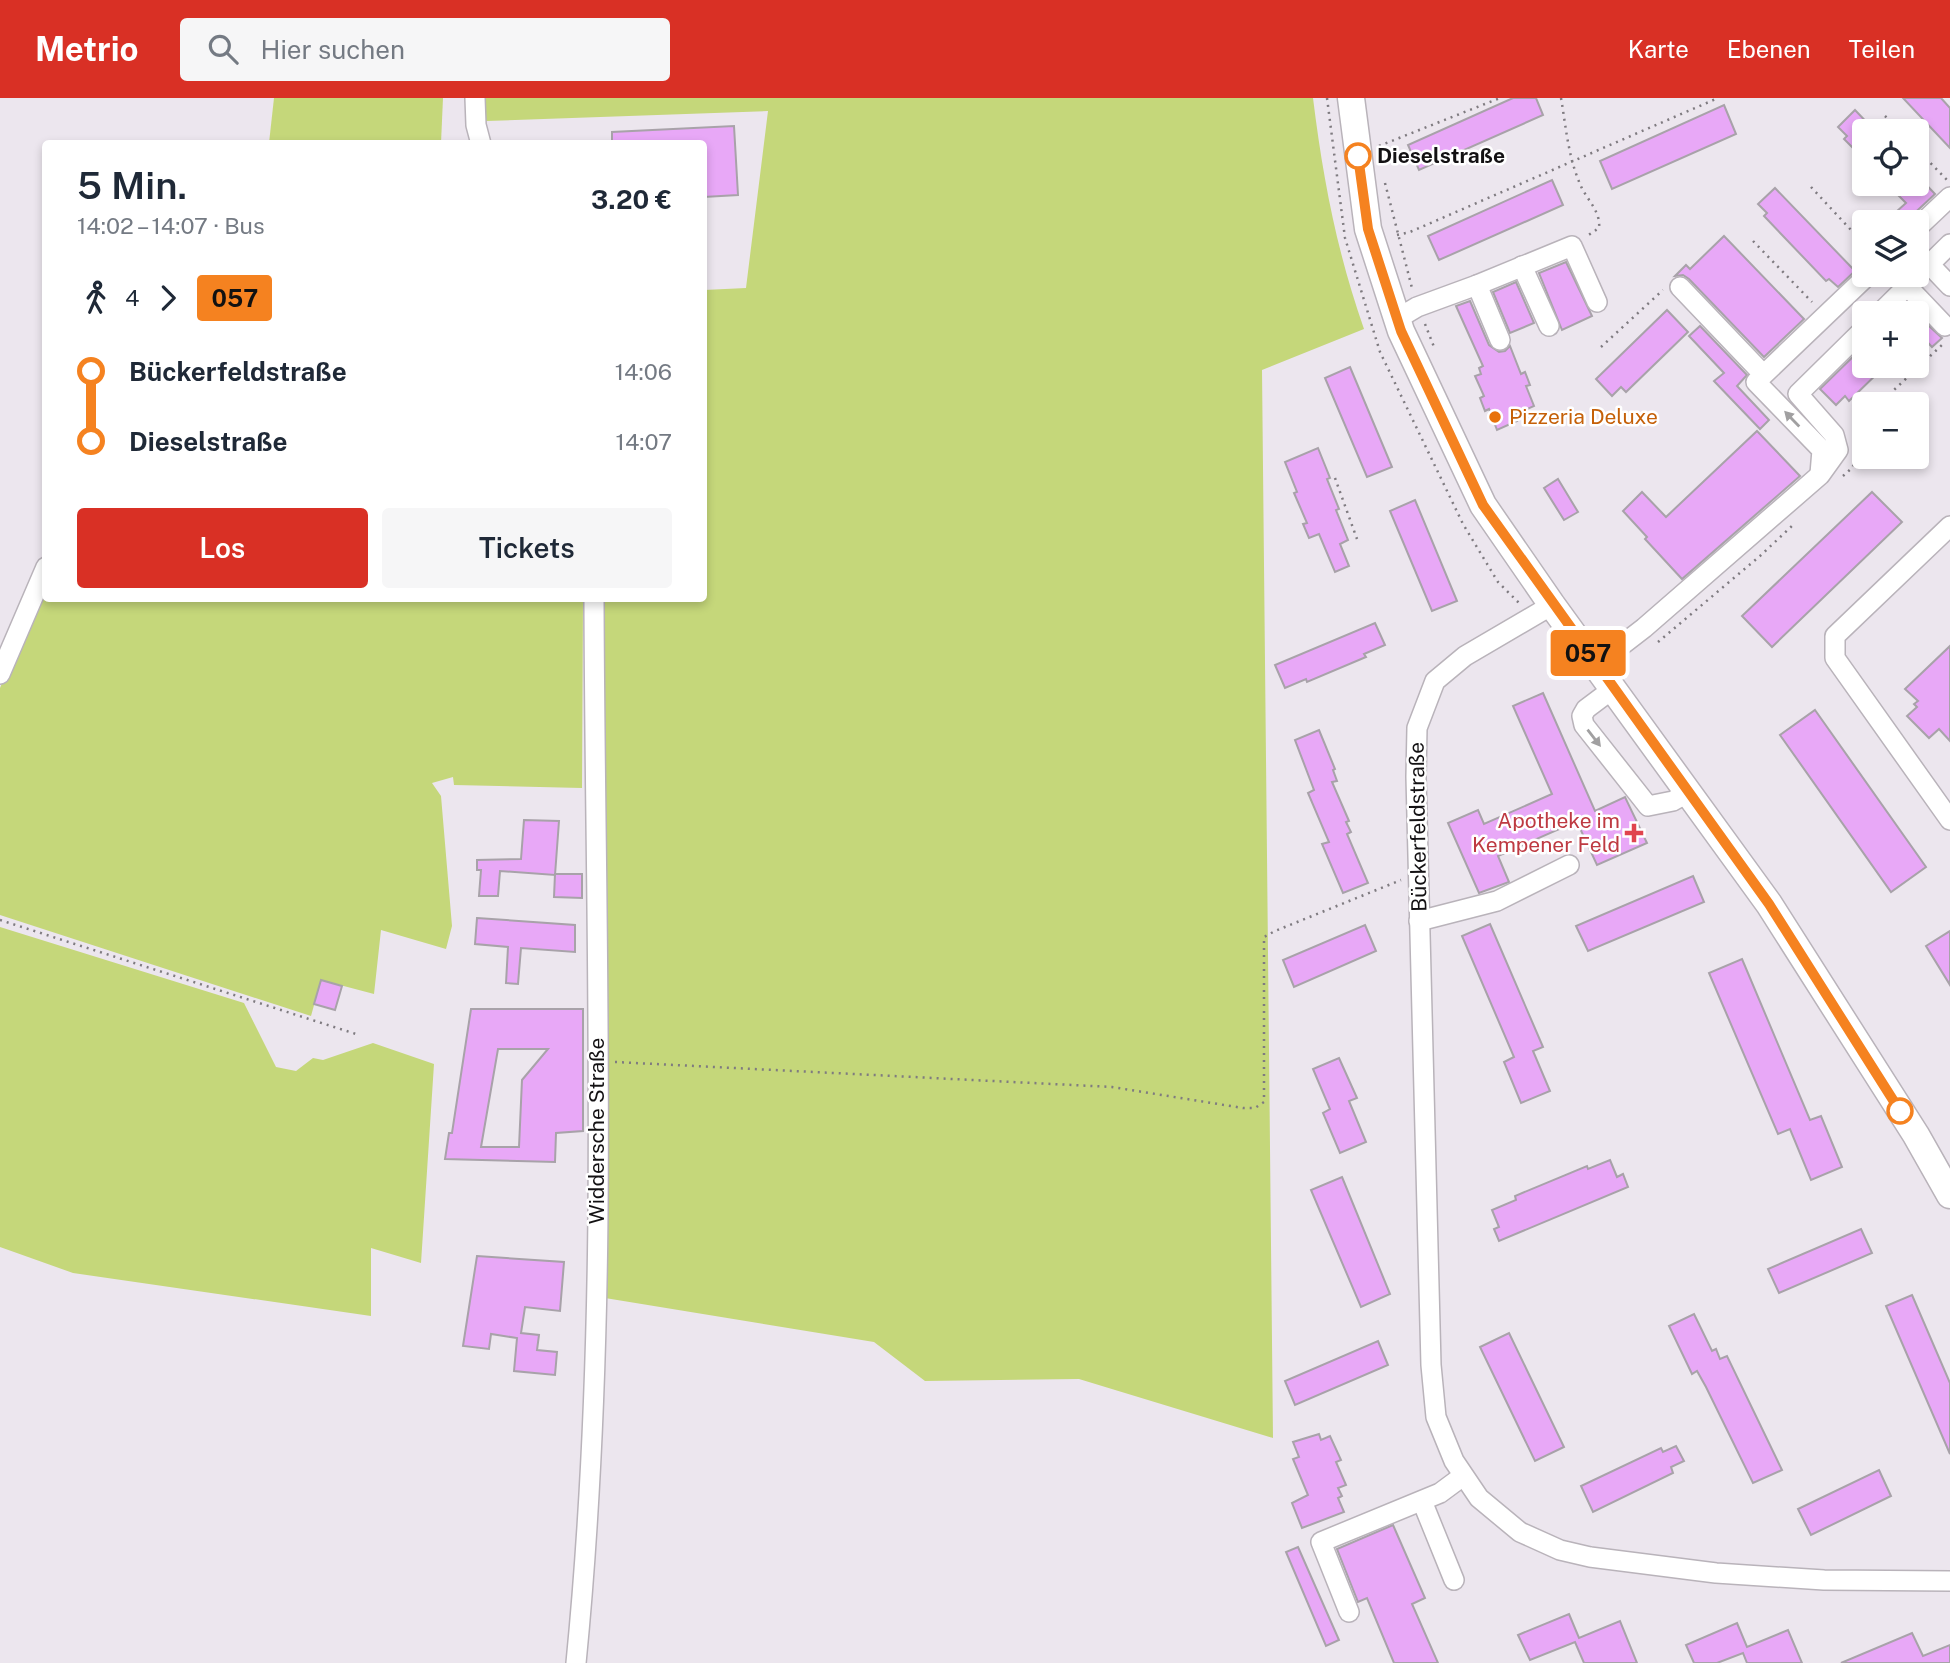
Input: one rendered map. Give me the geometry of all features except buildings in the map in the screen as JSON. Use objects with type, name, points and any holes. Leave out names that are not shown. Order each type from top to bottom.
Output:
[{"type":"main road","points":[[1351,98],[1368,229],[1397,319],[1483,505],[1552,605],[1769,904],[1916,1135],[1950,1195]]},
{"type":"street","points":[[475,98],[476,125],[480,140]]},
{"type":"street","points":[[1929,217],[1950,197]]},
{"type":"street","points":[[1950,244],[1929,264],[1950,286]]},
{"type":"street","points":[[1397,319],[1417,307],[1572,246],[1597,302]]},
{"type":"street","points":[[1522,266],[1549,327]]},
{"type":"street","points":[[1477,285],[1500,340]]},
{"type":"street","points":[[1680,287],[1763,374]]},
{"type":"street","points":[[1820,475],[1822,450],[1756,382],[1855,287]]},
{"type":"street","points":[[1892,301],[1906,287]]},
{"type":"street","points":[[1908,287],[1948,331]]},
{"type":"street","points":[[1597,665],[1644,628],[1820,475],[1838,450],[1834,435],[1798,394],[1852,341]]},
{"type":"street","points":[[1950,526],[1835,636],[1835,658],[1950,820]]},
{"type":"street","points":[[0,674],[42,576]]},
{"type":"street","name":"Widdersche Straße","points":[[576,1663],[587,1554],[596,1381],[598,1062],[594,602]]},
{"type":"street","name":"Bückerfeldstraße","points":[[1552,605],[1465,656],[1435,681],[1417,728],[1418,880],[1431,1365],[1436,1417],[1454,1461],[1479,1498],[1520,1532],[1560,1550],[1590,1557],[1716,1573],[1824,1580],[1950,1581]]},
{"type":"street","points":[[1614,688],[1586,709],[1582,716],[1584,725],[1648,806],[1673,801],[1689,792]]},
{"type":"street","points":[[1419,921],[1497,901],[1569,865]]},
{"type":"street","points":[[1349,1612],[1321,1542],[1440,1493],[1463,1476]]},
{"type":"street","points":[[1422,1500],[1454,1580]]},
{"type":"path","points":[[1377,147],[1500,98]]},
{"type":"path","points":[[1561,98],[1571,163],[1582,189],[1600,218],[1599,228],[1572,246]]},
{"type":"path","points":[[1397,235],[1410,232],[1718,98]]},
{"type":"path","points":[[1885,116],[1888,119]]},
{"type":"path","points":[[1929,161],[1950,183]]},
{"type":"path","points":[[1811,187],[1852,231]]},
{"type":"path","points":[[1754,242],[1825,315]]},
{"type":"path","points":[[1601,348],[1664,289],[1680,287]]},
{"type":"path","points":[[1890,392],[1948,331]]},
{"type":"path","points":[[1335,478],[1357,538]]},
{"type":"path","points":[[598,1062],[1112,1087],[1255,1108],[1264,1102],[1264,937],[1397,881],[1418,880]]},
{"type":"path","points":[[0,920],[359,1035]]},
{"type":"green space","points":[[274,98],[443,98],[441,140],[269,140]]},
{"type":"green space","points":[[485,98],[1313,98],[1332,215],[1364,329],[1262,370],[1273,1438],[1079,1379],[925,1381],[874,1342],[605,1298],[601,602],[707,602],[707,290],[746,288],[768,111],[486,121]]},
{"type":"green space","points":[[42,585],[42,602],[583,602],[582,788],[454,785],[453,777],[432,783],[441,796],[452,926],[446,949],[381,930],[374,994],[321,980],[311,1016],[0,915],[0,688]]},
{"type":"green space","points":[[0,927],[244,1003],[276,1067],[296,1071],[313,1058],[323,1060],[373,1043],[434,1064],[421,1263],[371,1248],[371,1316],[73,1273],[0,1247]]},
{"type":"bus line","name":"057","points":[[1358,156],[1368,229],[1401,331],[1483,505],[1552,605],[1769,904],[1900,1111]]},
{"type":"place","name":"Dieselstraße","points":[[1358,156]]},
{"type":"place","name":"Pizzeria Deluxe","points":[[1495,417]]},
{"type":"place","name":"Apotheke im Kempener Feld","points":[[1634,833]]}]
